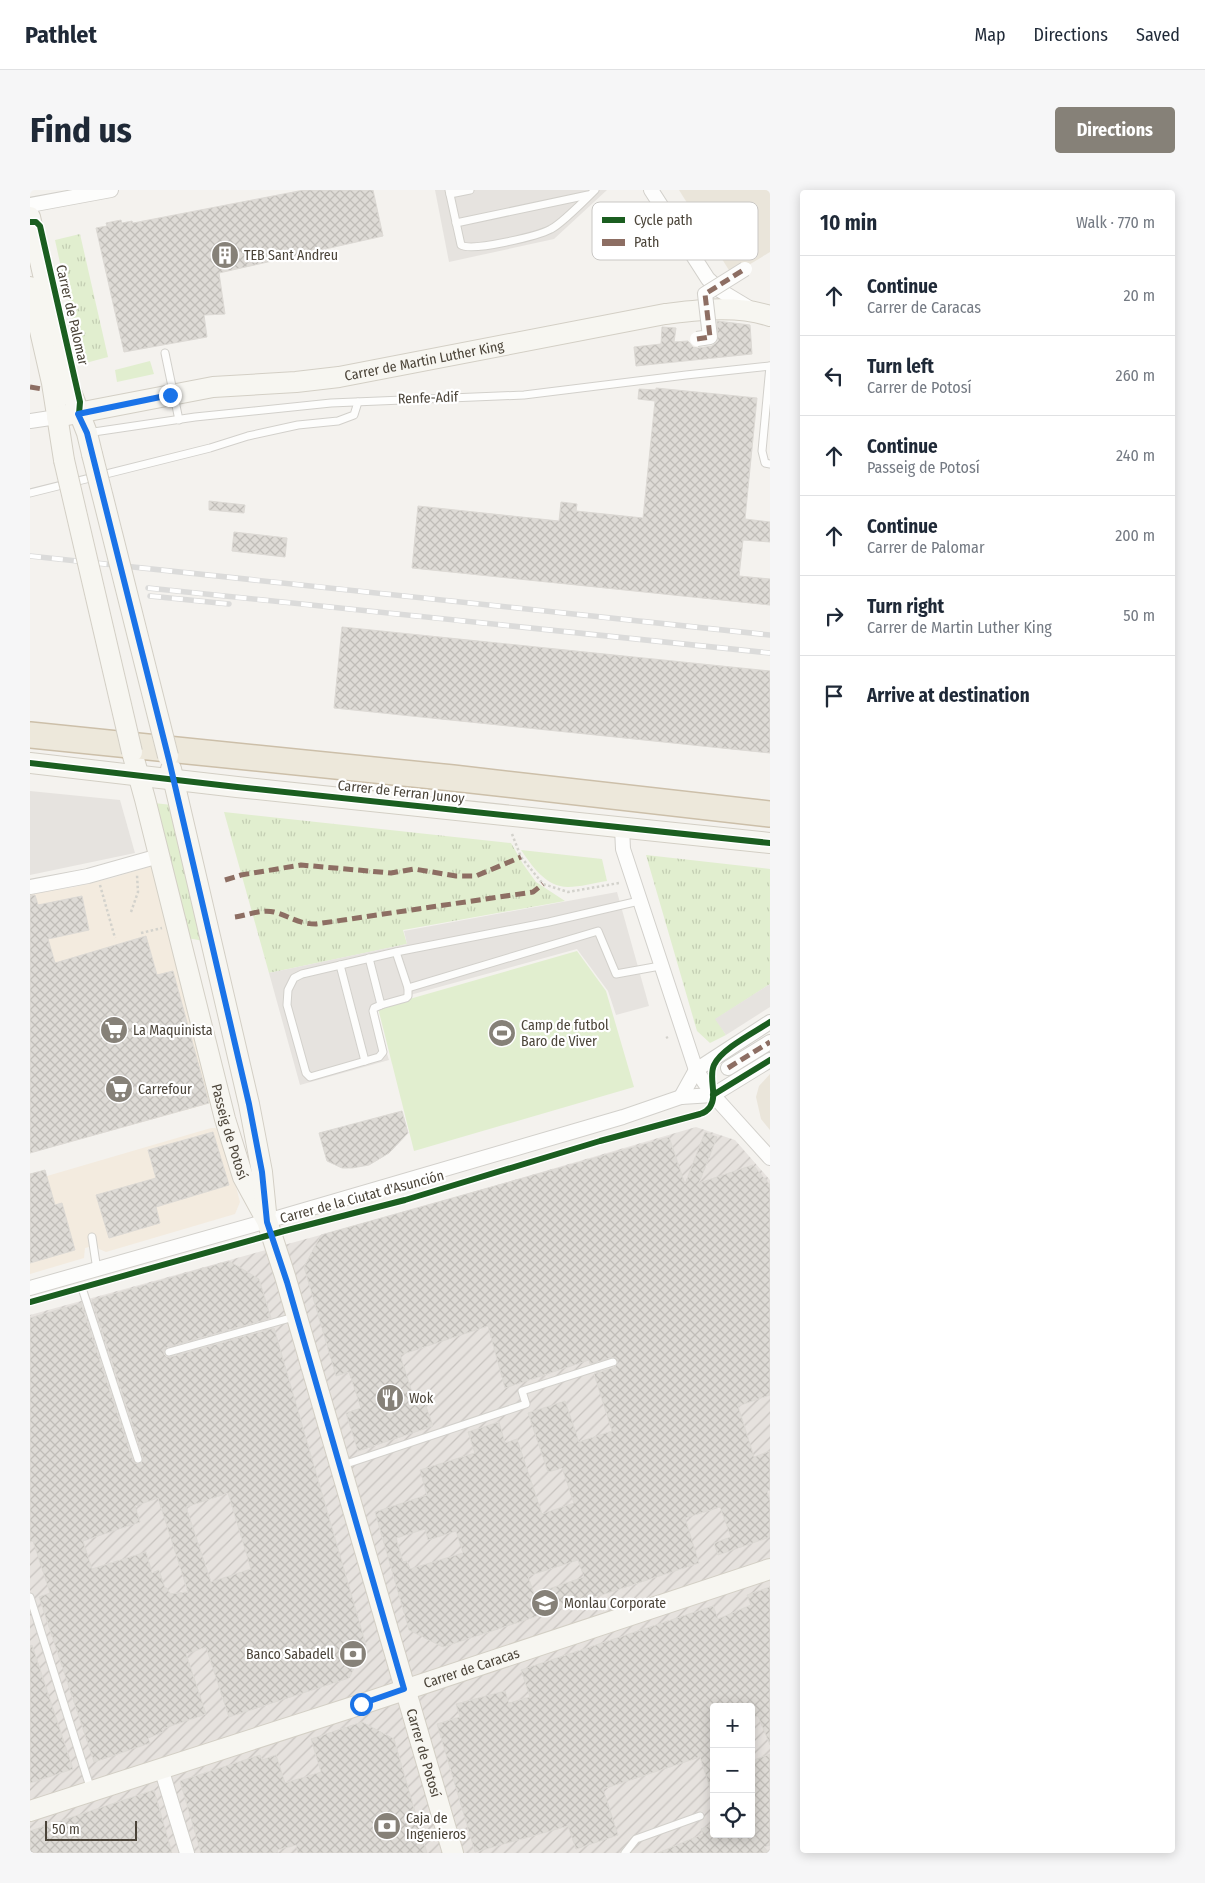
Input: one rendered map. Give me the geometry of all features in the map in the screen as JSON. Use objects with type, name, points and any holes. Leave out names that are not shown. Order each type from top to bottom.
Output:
[{"type":"highway","points":[[30,735],[453,778],[770,814]]},
{"type":"street","points":[[30,205],[111,190]]},
{"type":"street","points":[[651,190],[659,202]]},
{"type":"street","name":"Carrer de Palomar","points":[[30,217],[68,384],[78,414],[87,433],[173,780]]},
{"type":"street","points":[[696,260],[708,279],[721,291],[764,314]]},
{"type":"street","points":[[696,339],[710,337],[705,294],[746,269]]},
{"type":"street","points":[[30,286],[52,382],[64,460],[138,775]]},
{"type":"street","name":"Carrer de Martin Luther King","points":[[57,417],[213,387],[296,382],[339,377],[665,314],[716,308],[764,314]]},
{"type":"street","points":[[30,421],[57,417]]},
{"type":"street","name":"Carrer de Ferran Junoy","points":[[30,763],[173,780],[770,843]]},
{"type":"street","name":"Passeig de Potosí","points":[[138,775],[225,1119],[243,1176],[267,1222]]},
{"type":"street","name":"Passeig de Potosí","points":[[173,780],[249,1104],[262,1172],[267,1222]]},
{"type":"street","points":[[622,828],[623,850],[696,1070],[713,1095],[770,1158]]},
{"type":"street","points":[[30,887],[88,876],[159,856]]},
{"type":"street","points":[[681,1097],[696,1070],[770,1022]]},
{"type":"street","points":[[728,1068],[770,1042]]},
{"type":"street","points":[[713,1095],[770,1060]]},
{"type":"street","name":"Carrer de la Ciutat d'Asunción","points":[[30,1288],[267,1222],[639,1112],[681,1097],[713,1095]]},
{"type":"street","name":"Carrer de Potosí","points":[[267,1222],[297,1316],[453,1853]]},
{"type":"street","name":"Carrer de Caracas","points":[[30,1811],[770,1569]]},
{"type":"street","points":[[161,1768],[187,1853]]},
{"type":"lane","points":[[470,190],[450,192],[461,245],[465,248],[481,247],[552,229],[592,192]]},
{"type":"lane","points":[[456,223],[592,192]]},
{"type":"lane","points":[[165,354],[179,420]]},
{"type":"lane","points":[[770,366],[762,451],[766,463],[770,464]]},
{"type":"lane","name":"Renfe-Adif","points":[[87,433],[179,420],[358,402],[524,394],[770,366]]},
{"type":"lane","points":[[30,494],[248,436],[298,426],[338,421],[354,415],[358,402]]},
{"type":"lane","points":[[396,952],[409,993],[406,998],[374,1008],[373,1011],[383,1052],[379,1057],[310,1077],[306,1073],[287,1005],[288,990],[294,978],[311,971],[369,958],[396,952],[549,922],[640,901]]},
{"type":"lane","points":[[408,988],[598,931],[616,974],[660,966]]},
{"type":"lane","points":[[369,958],[381,1006]]},
{"type":"lane","points":[[340,965],[365,1061]]},
{"type":"lane","points":[[92,1237],[97,1270]]},
{"type":"lane","points":[[82,1288],[138,1459]]},
{"type":"lane","points":[[169,1352],[297,1316]]},
{"type":"lane","points":[[340,1466],[526,1404],[522,1392],[612,1362]]},
{"type":"lane","points":[[30,1598],[92,1791]]},
{"type":"lane","points":[[625,1853],[636,1839],[700,1816]]},
{"type":"path","points":[[512,834],[521,857],[543,884],[568,892],[620,883]]},
{"type":"path","points":[[131,912],[138,892],[137,875]]},
{"type":"path","points":[[100,885],[115,938]]},
{"type":"path","points":[[140,933],[166,926]]},
{"type":"shaded area","points":[[435,190],[607,190],[554,239],[449,262]]},
{"type":"shaded area","points":[[679,190],[770,190],[770,252],[758,259],[758,202],[686,202]]},
{"type":"shaded area","points":[[723,260],[757,260],[732,275]]},
{"type":"shaded area","points":[[30,791],[120,800],[135,853],[30,875]]},
{"type":"shaded area","name":"La Maquinista","points":[[151,866],[211,1103],[30,1153],[30,894],[74,887]]},
{"type":"shaded area","points":[[617,892],[649,1006],[616,1015],[608,991],[577,949],[372,1007],[389,1060],[300,1085],[269,973],[407,944],[404,931]]},
{"type":"shaded area","points":[[770,984],[770,1007],[726,1035],[715,1019]]},
{"type":"shaded area","points":[[770,1074],[770,1130],[761,1119],[756,1097],[759,1086]]},
{"type":"shaded area","points":[[696,1127],[735,1140],[770,1180],[770,1853],[30,1853],[30,1315],[408,1211]]},
{"type":"shaded area","points":[[211,1128],[222,1132],[240,1202],[235,1214],[106,1252],[99,1249],[97,1245],[85,1248],[84,1258],[30,1274],[30,1181]]},
{"type":"green space","points":[[80,234],[108,357],[82,364],[55,240]]},
{"type":"green space","points":[[150,361],[154,374],[117,382],[115,370]]},
{"type":"green space","points":[[154,803],[172,805],[204,941],[187,938]]},
{"type":"green space","points":[[224,812],[511,843],[536,882],[565,901],[403,930],[407,944],[269,973]]},
{"type":"green space","points":[[521,850],[602,859],[607,881],[568,887],[560,886],[546,880]]},
{"type":"green space","points":[[646,855],[770,869],[770,984],[716,1019],[726,1035],[710,1043],[697,1031]]},
{"type":"green space","name":"Camp de futbol Baro de Viver","points":[[577,951],[606,991],[634,1087],[414,1151],[378,1008]]},
{"type":"building","name":"TEB Sant Andreu","points":[[304,190],[373,190],[383,236],[219,273],[225,314],[204,315],[207,337],[124,352],[96,228],[107,226],[106,223],[121,220],[122,223],[132,221],[133,223]]},
{"type":"building","points":[[717,321],[750,325],[752,354],[636,366],[634,347],[661,344],[662,327],[676,328],[674,342],[688,341],[693,347],[698,348],[712,346],[718,341]]},
{"type":"building","points":[[656,388],[757,398],[745,519],[770,522],[770,542],[743,540],[739,576],[770,579],[770,605],[412,568],[418,506],[559,521],[561,502],[577,504],[576,511],[643,518],[655,401],[638,399],[639,389],[656,390]]},
{"type":"building","points":[[209,501],[245,505],[244,513],[209,510]]},
{"type":"building","points":[[234,532],[287,538],[285,557],[232,551]]},
{"type":"building","points":[[342,627],[770,671],[770,753],[334,708]]},
{"type":"building","name":"La Maquinista","points":[[35,895],[38,905],[82,896],[89,930],[48,939],[55,963],[146,936],[157,975],[173,971],[209,1103],[30,1153],[30,896]]},
{"type":"building","points":[[402,1111],[408,1133],[389,1153],[369,1165],[352,1168],[342,1168],[327,1161],[319,1133]]},
{"type":"building","points":[[213,1132],[229,1185],[156,1207],[160,1223],[109,1238],[96,1195],[156,1178],[148,1150]]},
{"type":"building","points":[[705,1132],[717,1137],[699,1183],[753,1165],[770,1185],[770,1395],[738,1406],[754,1457],[770,1451],[770,1490],[767,1491],[770,1501],[770,1537],[718,1555],[714,1543],[731,1537],[720,1507],[685,1518],[699,1563],[443,1647],[409,1630],[375,1512],[427,1495],[420,1470],[475,1453],[468,1432],[499,1422],[505,1443],[517,1439],[542,1514],[574,1503],[562,1468],[548,1472],[528,1413],[565,1401],[579,1442],[612,1431],[594,1374],[615,1367],[618,1361],[614,1357],[590,1364],[589,1360],[505,1388],[488,1326],[400,1355],[412,1392],[420,1390],[433,1426],[358,1451],[346,1413],[361,1408],[349,1372],[336,1376],[304,1267],[321,1235],[669,1137],[685,1184]],"holes":[[[425,1529],[428,1540],[456,1531],[463,1553],[410,1569],[407,1561],[403,1562],[396,1538]],[[578,1560],[584,1577],[534,1594],[528,1576]]]},
{"type":"building","points":[[45,1170],[55,1205],[62,1203],[75,1250],[30,1263],[30,1174]]},
{"type":"building","points":[[229,1261],[259,1279],[271,1318],[168,1347],[164,1350],[164,1354],[170,1357],[274,1328],[366,1645],[349,1678],[229,1717],[206,1647],[186,1654],[206,1714],[162,1729],[163,1732],[148,1738],[150,1743],[94,1762],[39,1597],[50,1593],[33,1541],[30,1542],[30,1318],[81,1303],[133,1461],[139,1464],[142,1462],[143,1457],[92,1300]],"holes":[[[228,1493],[251,1569],[211,1582],[186,1507]],[[158,1498],[188,1592],[170,1594],[167,1588],[165,1588],[159,1570],[152,1573],[146,1552],[92,1569],[83,1541],[140,1522],[135,1506]]]},
{"type":"building","points":[[770,1587],[770,1745],[758,1716],[755,1717],[755,1703],[710,1703],[710,1788],[700,1757],[603,1789],[618,1835],[576,1849],[568,1826],[475,1852],[437,1724],[460,1717],[456,1704],[505,1691],[509,1703],[530,1697],[521,1670],[713,1606],[718,1619],[751,1605],[747,1595]]},
{"type":"building","points":[[32,1645],[73,1769],[30,1783],[30,1646]]},
{"type":"building","points":[[362,1722],[394,1739],[427,1853],[298,1853],[296,1845],[277,1850],[278,1853],[201,1853],[180,1781],[260,1755],[262,1760],[276,1755],[285,1783],[321,1772],[311,1739]]},
{"type":"building","points":[[770,1754],[770,1845],[764,1847],[769,1853],[658,1853],[703,1834],[701,1829],[710,1826],[710,1838],[755,1838],[755,1760]]},
{"type":"building","points":[[154,1790],[172,1853],[30,1853],[30,1831]]},
{"type":"railway","points":[[30,556],[770,635]]},
{"type":"railway","points":[[148,588],[770,653]]},
{"type":"railway","points":[[150,596],[229,604]]},
{"type":"marked path","points":[[697,339],[710,337],[705,294],[745,269]]},
{"type":"marked path","points":[[30,387],[42,389]]},
{"type":"marked path","points":[[225,880],[241,875],[301,865],[391,873],[414,869],[456,876],[476,876],[521,857]]},
{"type":"marked path","points":[[235,917],[269,911],[304,923],[316,924],[533,892],[543,884]]},
{"type":"marked path","points":[[728,1068],[770,1042]]},
{"type":"cycle path","points":[[30,222],[36,222],[40,226],[80,402],[79,414]]},
{"type":"cycle path","points":[[30,763],[237,787],[770,843]]},
{"type":"cycle path","points":[[30,1302],[284,1231],[405,1200],[600,1141],[700,1114],[708,1109],[712,1102],[712,1070],[718,1059],[731,1047],[770,1022]]},
{"type":"cycle path","points":[[713,1095],[770,1060]]},
{"type":"place","name":"TEB Sant Andreu","points":[[225,255]]},
{"type":"place","name":"La Maquinista","points":[[114,1030]]},
{"type":"place","name":"Camp de futbol Baro de Viver","points":[[502,1033]]},
{"type":"place","name":"Carrefour","points":[[119,1089]]},
{"type":"place","name":"Wok","points":[[390,1398]]},
{"type":"place","name":"Monlau Corporate","points":[[545,1603]]},
{"type":"place","name":"Banco Sabadell","points":[[353,1654]]},
{"type":"place","name":"Caja de Ingenieros","points":[[387,1826]]},
{"type":"route","points":[[170,395],[78,414],[87,433],[169,760],[249,1104],[262,1172],[267,1222],[287,1282],[404,1689],[361,1704]]}]
